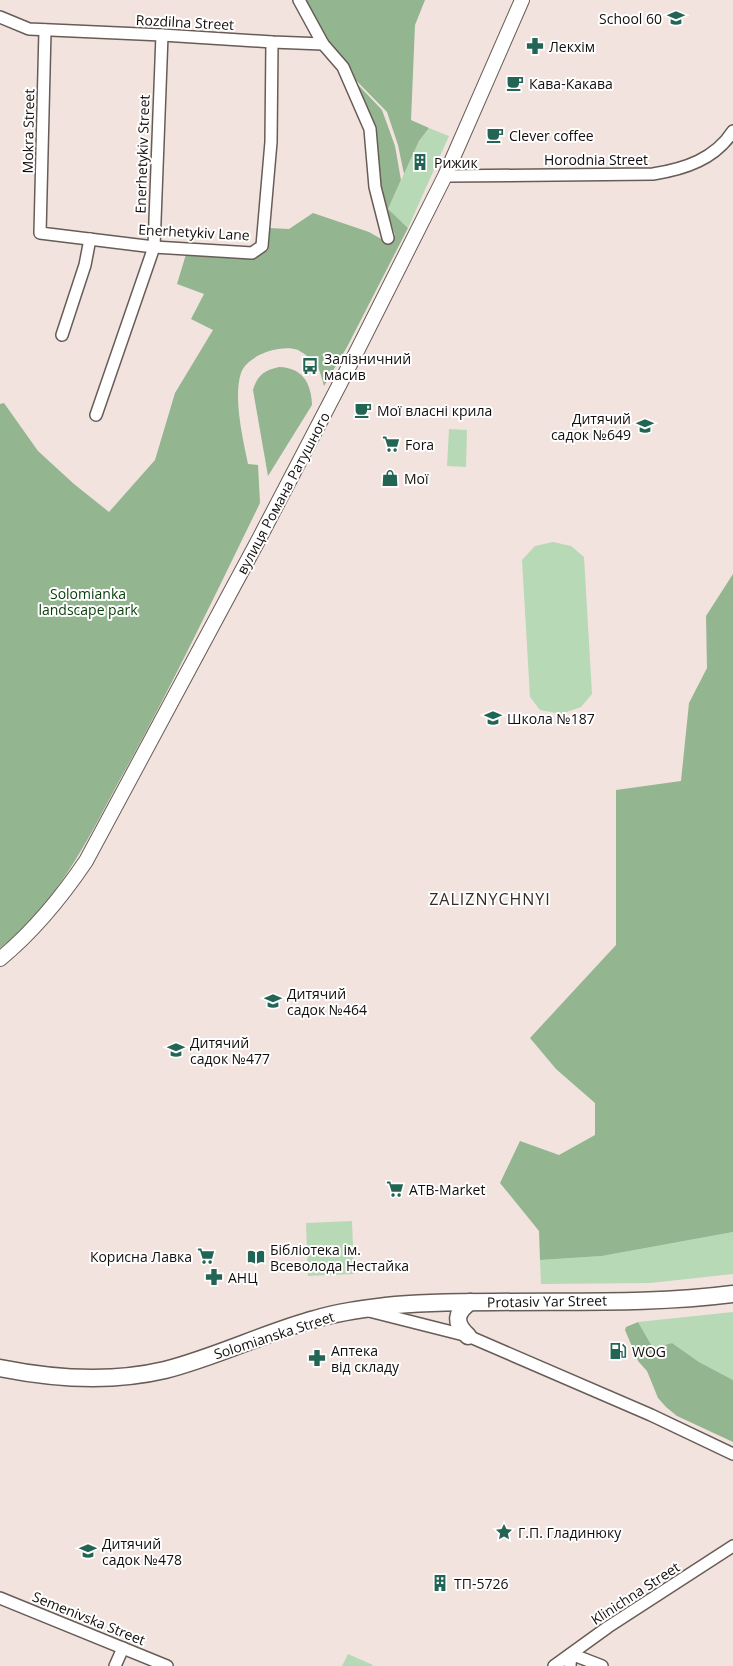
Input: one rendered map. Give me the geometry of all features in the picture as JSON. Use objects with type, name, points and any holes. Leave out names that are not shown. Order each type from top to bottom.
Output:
[{"type":"main road","name":"Protasiv Yar Street","points":[[360,1309],[414,1304],[624,1300],[712,1297],[733,1294]]},
{"type":"main road","points":[[468,1336],[460,1329],[458,1315],[461,1309],[470,1302]]},
{"type":"main road","name":"Solomianska Street","points":[[0,1368],[34,1375],[87,1379],[140,1375],[189,1364],[315,1319],[360,1309]]},
{"type":"street","points":[[299,0],[322,44],[343,67],[370,129],[375,187],[388,238]]},
{"type":"street","name":"вулиця Романа Ратушного","points":[[0,959],[40,922],[65,892],[86,861],[343,379],[445,176],[522,0]]},
{"type":"street","name":"Rozdilna Street","points":[[0,17],[29,29],[322,44]]},
{"type":"street","name":"Mokra Street","points":[[40,232],[45,30]]},
{"type":"street","name":"Enerhetykiv Street","points":[[96,415],[154,247],[162,35]]},
{"type":"street","name":"Enerhetykiv Lane","points":[[40,232],[154,247],[252,253],[262,246],[271,142],[272,42]]},
{"type":"street","name":"Horodnia Street","points":[[445,176],[653,174],[675,170],[695,163],[711,154],[727,140],[733,130]]},
{"type":"street","points":[[62,335],[85,265],[90,239]]},
{"type":"street","name":"Solomianska Street","points":[[360,1309],[468,1336],[651,1414],[733,1454]]},
{"type":"street","name":"Klinichna Street","points":[[554,1666],[733,1546]]},
{"type":"street","name":"Semenivska Street","points":[[0,1598],[167,1666]]},
{"type":"street","points":[[115,1666],[122,1648]]},
{"type":"street","points":[[570,1666],[571,1654],[602,1666]]},
{"type":"green space","points":[[299,0],[425,0],[415,25],[411,120],[429,128],[419,141],[404,174],[398,145],[387,112],[343,67]]},
{"type":"green space","name":"Solomianka landscape park","points":[[347,73],[382,110],[395,146],[401,180],[388,209],[408,228],[347,347],[324,386],[316,363],[298,350],[283,349],[265,352],[244,367],[239,383],[238,406],[248,464],[258,465],[260,503],[173,679],[94,828],[53,893],[20,931],[0,948],[0,404],[4,403],[38,451],[74,484],[109,512],[155,460],[175,393],[213,330],[191,319],[204,294],[177,284],[187,251],[254,256],[269,228],[289,229],[313,213],[369,232],[390,244],[395,235],[379,185],[373,129]]},
{"type":"green space","points":[[429,128],[449,136],[408,228],[388,209],[419,141]]},
{"type":"green space","points":[[279,367],[294,370],[304,378],[310,390],[312,405],[268,476],[253,390],[262,374]]},
{"type":"green space","points":[[449,429],[467,430],[466,467],[447,466]]},
{"type":"green space","points":[[553,542],[571,546],[584,557],[592,694],[581,707],[561,714],[540,710],[530,697],[522,560],[535,546]]},
{"type":"green space","points":[[733,574],[733,1232],[602,1256],[540,1260],[539,1231],[500,1183],[520,1141],[559,1155],[595,1135],[595,1103],[556,1069],[530,1038],[616,945],[616,790],[681,781],[689,703],[707,668],[706,616]]},
{"type":"green space","points":[[352,1221],[354,1274],[308,1276],[306,1223]]},
{"type":"green space","points":[[733,1232],[733,1274],[650,1283],[541,1284],[540,1260],[602,1256]]},
{"type":"green space","points":[[733,1312],[733,1380],[699,1362],[672,1343],[653,1348],[638,1322]]},
{"type":"green space","points":[[638,1322],[653,1348],[672,1343],[699,1362],[733,1380],[733,1442],[677,1416],[658,1398],[647,1371],[638,1361],[625,1330],[626,1327]]},
{"type":"green space","points":[[348,1654],[373,1665],[342,1666]]},
{"type":"place","name":"School 60","points":[[676,18]]},
{"type":"place","name":"Лекхім","points":[[535,46]]},
{"type":"place","name":"Кава-Какава","points":[[515,83]]},
{"type":"place","name":"Clever coffee","points":[[495,135]]},
{"type":"place","name":"Рижик","points":[[420,162]]},
{"type":"place","name":"Залізничний масив","points":[[310,366]]},
{"type":"place","name":"Мої власні крила","points":[[363,410]]},
{"type":"place","name":"Дитячий садок №649","points":[[645,426]]},
{"type":"place","name":"Fora","points":[[391,444]]},
{"type":"place","name":"Мої","points":[[390,478]]},
{"type":"place","name":"Школа №187","points":[[493,718]]},
{"type":"place","name":"Дитячий садок №464","points":[[273,1001]]},
{"type":"place","name":"Дитячий садок №477","points":[[176,1050]]},
{"type":"place","name":"ATB-Market","points":[[395,1189]]},
{"type":"place","name":"Корисна Лавка","points":[[206,1256]]},
{"type":"place","name":"Бібліотека ім. Всеволода Нестайка","points":[[256,1257]]},
{"type":"place","name":"АНЦ","points":[[214,1277]]},
{"type":"place","name":"WOG","points":[[618,1351]]},
{"type":"place","name":"Аптека від складу","points":[[317,1358]]},
{"type":"place","name":"Г.П. Гладинюку","points":[[504,1532]]},
{"type":"place","name":"Дитячий садок №478","points":[[88,1551]]},
{"type":"place","name":"ТП-5726","points":[[440,1583]]},
{"type":"district","name":"ZALIZNYCHNYI","points":[[490,899]]}]
